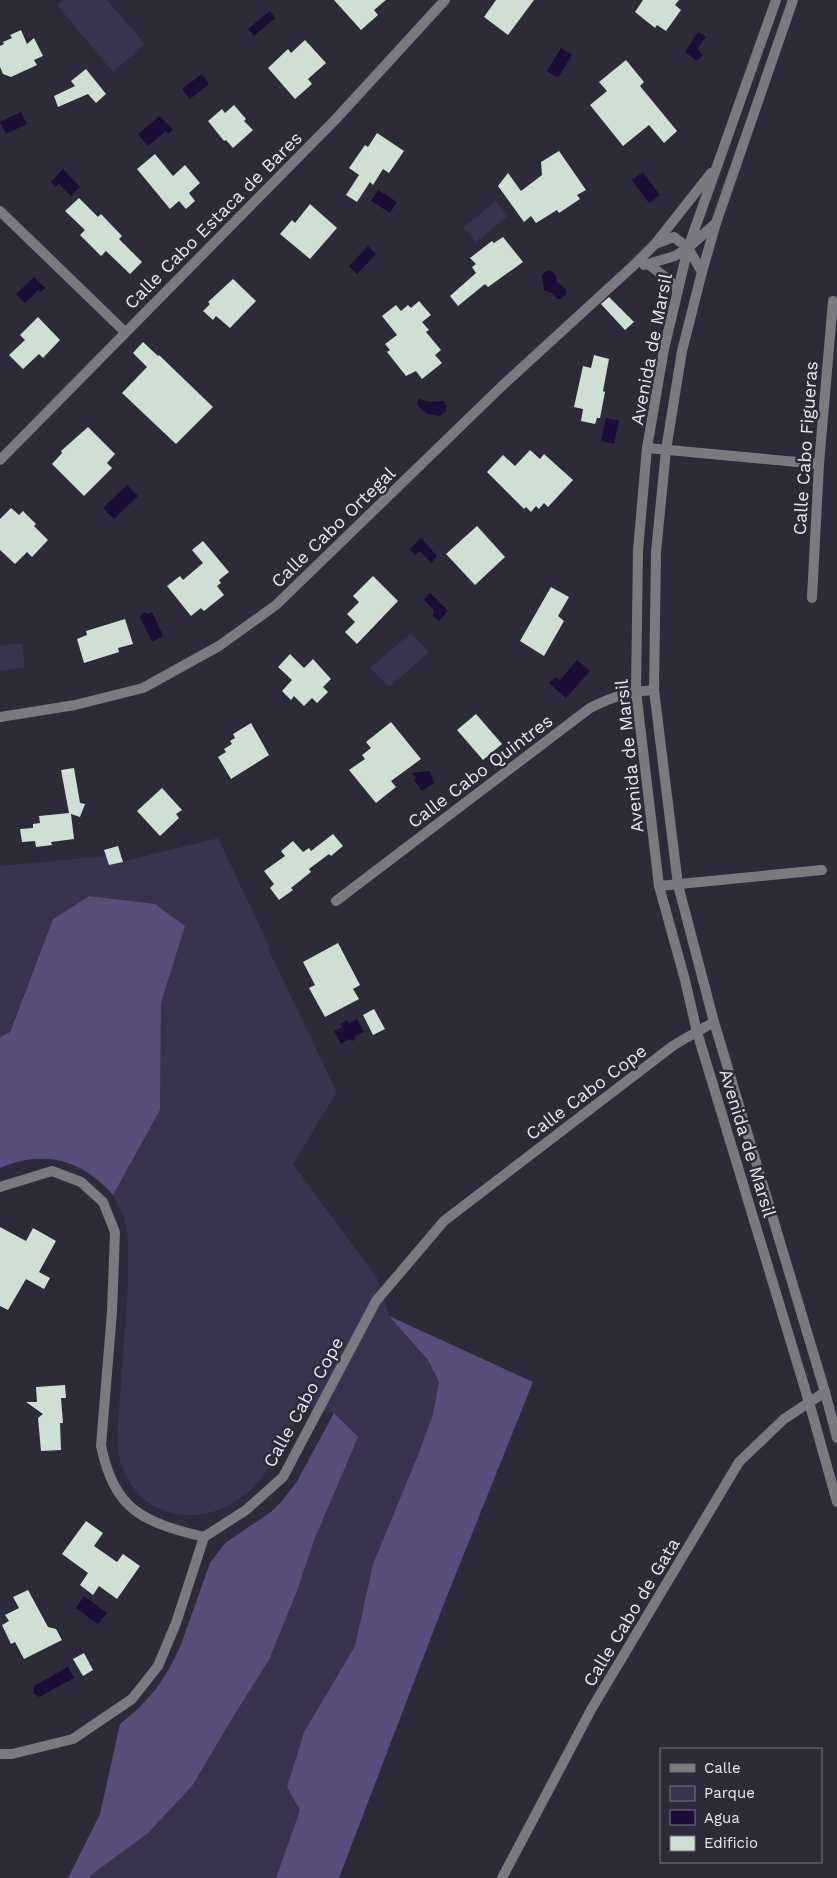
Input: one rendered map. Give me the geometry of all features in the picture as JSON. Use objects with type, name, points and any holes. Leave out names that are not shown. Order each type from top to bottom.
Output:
[{"type":"street","name":"Calle Cabo Estaca de Bares","points":[[0,460],[335,120],[445,0]]},
{"type":"street","name":"Avenida de Marsil","points":[[776,0],[688,248],[664,349],[648,448],[638,550],[636,692],[659,886],[697,1032],[809,1402],[837,1502]]},
{"type":"street","name":"Avenida de Marsil","points":[[793,0],[716,224],[682,351],[666,450],[656,552],[654,690],[678,885],[714,1022],[825,1392],[837,1438]]},
{"type":"street","name":"Calle Cabo Ortegal","points":[[0,717],[75,705],[143,688],[218,646],[276,605],[506,382],[633,266],[655,244],[717,166]]},
{"type":"street","points":[[0,211],[125,332]]},
{"type":"street","points":[[633,266],[676,256],[716,224]]},
{"type":"street","points":[[655,244],[674,237],[688,248],[702,272]]},
{"type":"street","points":[[648,264],[669,280],[678,291]]},
{"type":"street","name":"Calle Cabo Figueras","points":[[812,598],[819,464],[833,301]]},
{"type":"street","points":[[648,448],[819,464]]},
{"type":"street","name":"Calle Cabo Quintres","points":[[336,901],[590,708],[614,696],[654,690]]},
{"type":"street","points":[[659,886],[822,870]]},
{"type":"street","name":"Calle Cabo Cope","points":[[204,1536],[246,1510],[284,1477],[376,1301],[444,1221],[674,1045],[714,1022]]},
{"type":"street","points":[[0,1186],[52,1171],[81,1182],[103,1202],[115,1232],[112,1312],[101,1446],[105,1465],[113,1486],[133,1510],[167,1528],[204,1536],[176,1623],[158,1666],[132,1699],[73,1739],[12,1754],[0,1754]]},
{"type":"street","name":"Calle Cabo de Gata","points":[[502,1878],[592,1708],[739,1462],[784,1420],[825,1392]]},
{"type":"green space","points":[[64,0],[107,0],[145,44],[113,72],[57,5]]},
{"type":"green space","points":[[496,201],[508,216],[476,242],[464,227]]},
{"type":"green space","points":[[411,633],[429,652],[389,687],[370,668]]},
{"type":"green space","points":[[22,643],[25,667],[0,671],[0,646]]},
{"type":"green space","points":[[218,838],[271,950],[269,951],[337,1092],[293,1164],[377,1278],[389,1316],[428,1360],[439,1382],[433,1414],[420,1450],[373,1564],[355,1646],[304,1732],[287,1787],[300,1810],[276,1878],[90,1878],[233,1717],[269,1660],[297,1591],[315,1538],[357,1437],[334,1413],[303,1406],[286,1441],[272,1464],[256,1484],[247,1493],[226,1507],[205,1514],[183,1515],[163,1510],[145,1500],[131,1485],[121,1465],[117,1440],[128,1283],[128,1240],[124,1217],[113,1195],[160,1110],[161,1003],[185,926],[155,904],[88,896],[53,919],[9,1032],[0,1037],[0,866],[106,856],[109,865]]},
{"type":"shaded area","points":[[89,896],[155,904],[185,926],[161,1003],[160,1110],[113,1195],[89,1173],[62,1161],[32,1159],[0,1168],[0,1037],[10,1032],[53,919]]},
{"type":"shaded area","points":[[389,1316],[533,1382],[443,1606],[339,1878],[276,1878],[300,1810],[287,1787],[304,1732],[355,1646],[373,1564],[433,1414],[439,1382],[428,1360]]},
{"type":"shaded area","points":[[334,1413],[358,1437],[315,1538],[297,1591],[269,1660],[192,1786],[148,1833],[91,1875],[90,1878],[68,1878],[100,1814],[120,1724],[138,1709],[156,1689],[169,1669],[180,1647],[210,1563],[225,1543],[271,1512],[281,1502],[296,1483]]},
{"type":"water","points":[[270,11],[275,18],[254,36],[248,29]]},
{"type":"water","points":[[698,32],[706,37],[697,49],[702,54],[701,58],[696,60],[685,52]]},
{"type":"water","points":[[561,48],[572,55],[558,78],[547,71]]},
{"type":"water","points":[[202,74],[209,84],[190,99],[182,89]]},
{"type":"water","points":[[21,112],[27,124],[6,134],[0,122]]},
{"type":"water","points":[[160,116],[173,130],[168,134],[166,131],[148,146],[138,134]]},
{"type":"water","points":[[63,169],[80,187],[71,196],[59,184],[56,187],[51,182]]},
{"type":"water","points":[[643,172],[660,195],[649,203],[632,180]]},
{"type":"water","points":[[378,190],[397,202],[390,213],[371,201]]},
{"type":"water","points":[[368,246],[376,254],[357,274],[349,266]]},
{"type":"water","points":[[548,270],[553,272],[557,282],[566,289],[566,294],[561,299],[557,299],[552,293],[544,290],[542,275]]},
{"type":"water","points":[[34,277],[45,288],[41,292],[38,290],[25,303],[16,294]]},
{"type":"water","points":[[420,399],[431,402],[443,401],[447,406],[446,411],[440,416],[427,414],[418,406],[417,401]]},
{"type":"water","points":[[606,418],[619,421],[614,444],[601,441]]},
{"type":"water","points":[[127,485],[138,496],[114,519],[103,508]]},
{"type":"water","points":[[421,538],[437,556],[431,563],[420,551],[415,555],[410,549]]},
{"type":"water","points":[[430,593],[448,611],[439,621],[433,616],[434,610],[424,600]]},
{"type":"water","points":[[144,612],[149,614],[152,612],[163,636],[152,642],[140,617]]},
{"type":"water","points":[[577,660],[590,671],[566,698],[549,683],[555,677],[560,680]]},
{"type":"water","points":[[430,771],[434,783],[422,791],[414,780],[416,778],[412,773]]},
{"type":"water","points":[[357,1019],[364,1032],[355,1036],[354,1041],[349,1039],[341,1044],[334,1031],[342,1027],[341,1024],[347,1020],[349,1023]]},
{"type":"water","points":[[84,1596],[107,1613],[98,1624],[76,1608]]},
{"type":"water","points":[[68,1667],[74,1678],[39,1697],[33,1693],[34,1686]]},
{"type":"building","points":[[334,0],[386,0],[374,10],[378,15],[361,30]]},
{"type":"building","points":[[496,0],[534,0],[508,35],[484,17]]},
{"type":"building","points":[[643,0],[679,0],[675,5],[681,10],[666,31],[657,25],[655,28],[635,12]]},
{"type":"building","points":[[21,30],[27,44],[34,38],[43,56],[34,60],[37,65],[11,77],[3,74],[0,67],[0,46],[4,44],[3,42],[12,38],[10,35]]},
{"type":"building","points":[[305,40],[326,63],[308,79],[312,84],[295,99],[268,68],[288,49],[291,53]]},
{"type":"building","points":[[626,60],[644,82],[640,86],[677,131],[664,143],[649,125],[623,146],[590,105],[607,91],[599,82]]},
{"type":"building","points":[[86,69],[106,94],[96,103],[88,94],[58,107],[54,96],[75,86],[71,81]]},
{"type":"building","points":[[234,105],[246,119],[244,121],[253,130],[233,148],[226,140],[224,141],[208,121],[222,109],[225,113]]},
{"type":"building","points":[[377,133],[404,151],[389,173],[383,169],[373,185],[370,182],[357,202],[346,195],[359,175],[349,168],[365,145],[368,147]]},
{"type":"building","points":[[559,151],[586,190],[577,195],[580,199],[559,213],[557,210],[536,223],[531,216],[524,222],[498,186],[508,173],[521,191],[542,175],[541,162]]},
{"type":"building","points":[[155,154],[173,176],[185,165],[200,183],[189,193],[195,201],[186,209],[179,201],[170,209],[137,169]]},
{"type":"building","points":[[79,198],[98,217],[101,214],[122,236],[119,239],[142,262],[130,274],[106,251],[101,256],[80,235],[85,230],[65,211]]},
{"type":"building","points":[[310,204],[337,228],[310,259],[280,234],[292,220],[295,223]]},
{"type":"building","points":[[503,237],[523,262],[488,287],[485,284],[458,306],[450,296],[476,273],[472,267],[476,264],[470,258],[492,241],[494,243]]},
{"type":"building","points":[[233,279],[256,301],[230,328],[216,316],[213,320],[203,311],[210,304],[208,302]]},
{"type":"building","points":[[609,297],[634,322],[625,330],[601,304]]},
{"type":"building","points":[[419,301],[431,315],[422,322],[429,330],[426,332],[441,350],[435,355],[442,363],[422,379],[416,371],[406,376],[387,352],[390,350],[385,344],[397,335],[382,316],[396,305],[401,311],[408,305],[411,308]]},
{"type":"building","points":[[38,317],[60,340],[43,358],[39,354],[23,369],[9,355],[25,340],[20,335]]},
{"type":"building","points":[[143,342],[213,407],[176,444],[122,393],[147,367],[133,353]]},
{"type":"building","points":[[594,355],[609,359],[600,418],[597,418],[595,424],[581,421],[583,409],[574,407],[583,366],[591,368]]},
{"type":"building","points":[[88,427],[115,454],[107,463],[112,468],[84,496],[52,464],[62,453],[61,451]]},
{"type":"building","points":[[530,450],[540,459],[544,454],[573,480],[548,507],[544,503],[539,509],[536,506],[531,512],[526,507],[524,509],[487,472],[503,455],[515,466]]},
{"type":"building","points":[[11,508],[19,515],[23,511],[48,540],[32,557],[27,552],[15,564],[0,550],[0,519]]},
{"type":"building","points":[[477,526],[505,557],[475,585],[446,554]]},
{"type":"building","points":[[203,541],[229,572],[219,580],[221,583],[217,586],[224,595],[204,611],[201,608],[191,616],[167,586],[180,576],[183,580],[203,563],[192,550]]},
{"type":"building","points":[[373,576],[398,601],[357,644],[345,632],[355,622],[347,614],[359,602],[353,596]]},
{"type":"building","points":[[551,587],[569,597],[558,616],[564,621],[544,656],[520,641]]},
{"type":"building","points":[[125,619],[133,644],[118,648],[119,652],[84,663],[77,639],[87,635],[86,631]]},
{"type":"building","points":[[290,654],[304,668],[313,659],[331,679],[323,687],[328,692],[317,703],[312,698],[304,706],[294,696],[291,700],[282,691],[292,680],[278,667]]},
{"type":"building","points":[[476,714],[502,744],[483,760],[457,730]]},
{"type":"building","points":[[391,722],[421,759],[391,781],[396,787],[376,803],[349,770],[365,759],[362,755],[371,748],[366,742]]},
{"type":"building","points":[[251,723],[269,755],[231,779],[218,757],[226,752],[224,749],[232,744],[230,741],[235,738],[233,734]]},
{"type":"building","points":[[74,768],[80,803],[85,804],[80,817],[71,814],[74,839],[51,842],[52,845],[36,847],[35,841],[22,842],[20,829],[33,828],[33,824],[40,823],[39,816],[69,813],[61,770]]},
{"type":"building","points":[[162,788],[182,810],[176,814],[179,818],[160,836],[137,811]]},
{"type":"building","points":[[333,834],[343,846],[331,856],[329,854],[309,869],[311,872],[291,888],[293,890],[279,900],[270,888],[274,884],[264,871],[285,856],[281,851],[293,841],[303,852],[309,848],[311,851]]},
{"type":"building","points":[[118,846],[123,862],[109,865],[104,850]]},
{"type":"building","points":[[338,943],[360,985],[353,989],[359,999],[325,1017],[309,988],[315,985],[303,962]]},
{"type":"building","points":[[374,1009],[385,1029],[373,1035],[363,1015]]},
{"type":"building","points":[[0,1227],[26,1241],[33,1228],[56,1241],[39,1272],[50,1278],[44,1289],[26,1279],[8,1310],[0,1306]]},
{"type":"building","points":[[65,1385],[66,1398],[61,1398],[63,1423],[60,1423],[61,1450],[41,1451],[38,1418],[43,1414],[26,1402],[37,1402],[36,1387]]},
{"type":"building","points":[[86,1521],[103,1533],[94,1546],[117,1562],[123,1554],[140,1566],[117,1599],[99,1586],[93,1595],[80,1585],[88,1573],[62,1554]]},
{"type":"building","points":[[28,1590],[48,1627],[56,1629],[62,1640],[24,1659],[15,1642],[11,1644],[2,1625],[9,1621],[5,1615],[19,1608],[13,1597]]},
{"type":"building","points":[[84,1653],[93,1670],[83,1676],[73,1659]]}]
